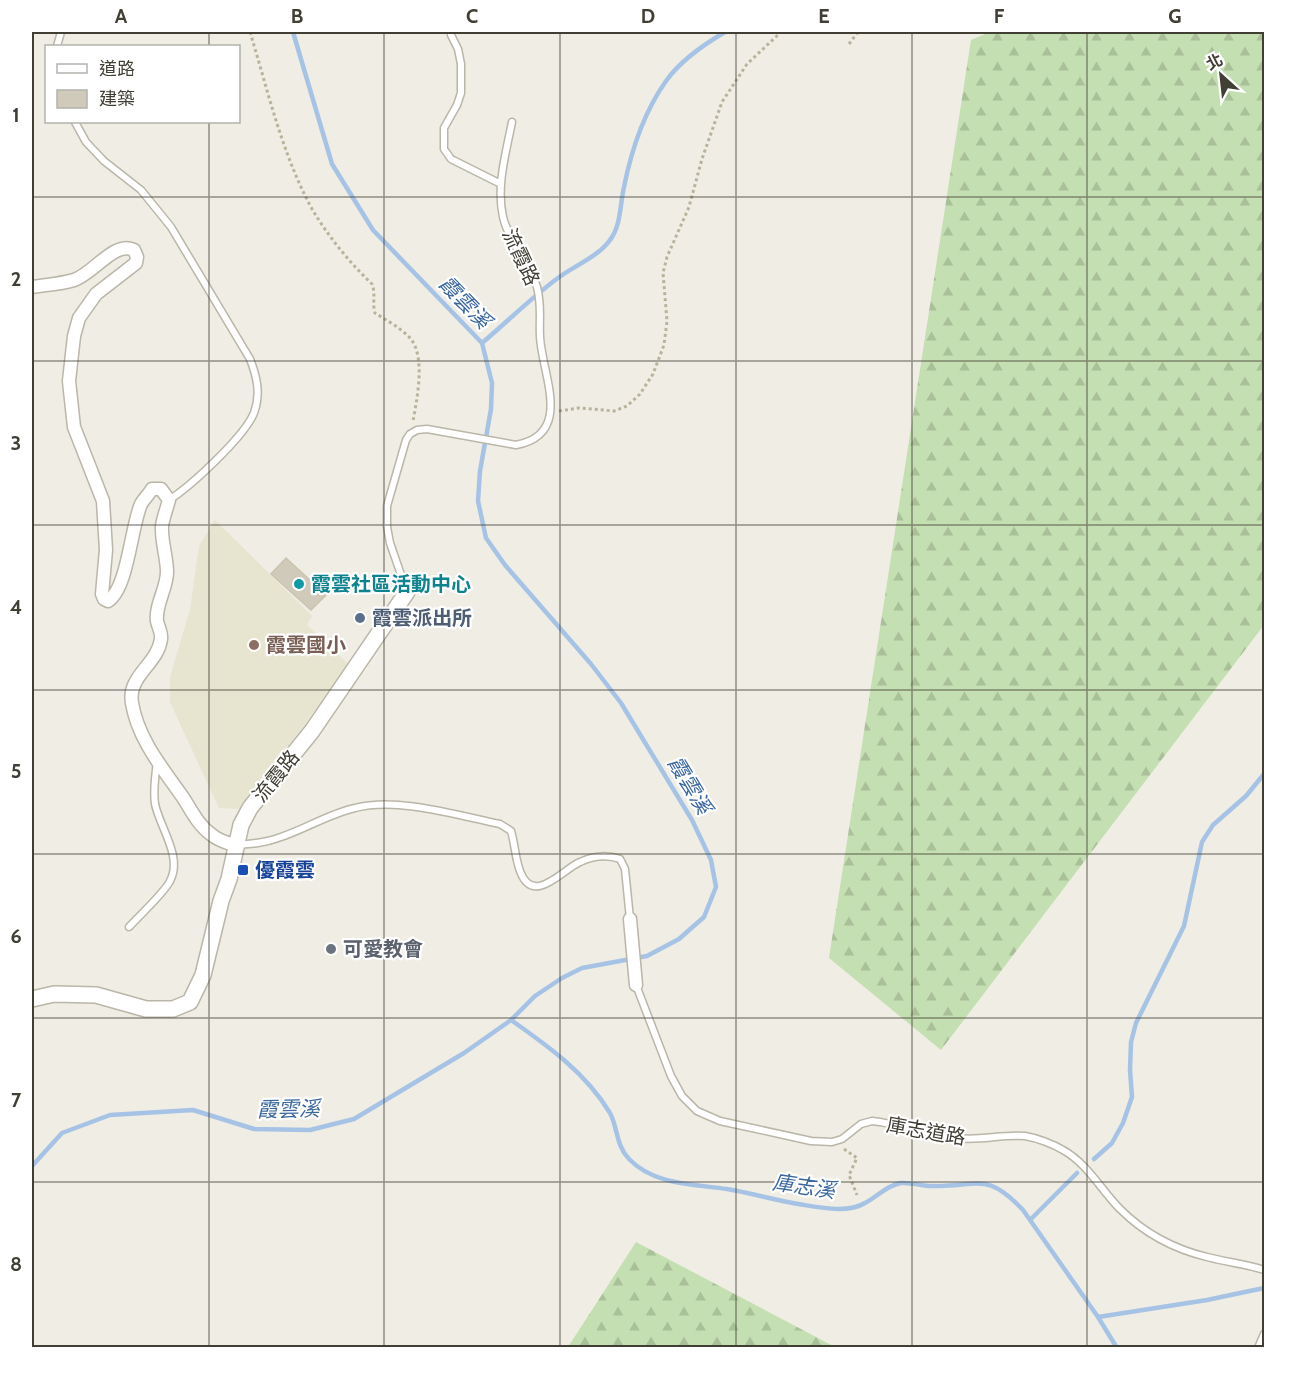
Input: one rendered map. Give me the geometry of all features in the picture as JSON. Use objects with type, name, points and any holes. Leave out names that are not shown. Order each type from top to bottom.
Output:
[{"type":"street","points":[[32,287],[73,280],[86,274],[114,251],[122,248],[129,247],[134,250],[137,257],[136,263],[96,294],[79,318],[74,336],[69,381],[74,427],[103,501],[106,550],[102,594],[108,601],[112,598],[123,574],[141,504],[152,489],[161,489],[170,500],[162,527],[168,573],[158,610],[157,621],[161,630],[161,640],[155,654],[132,688],[132,702],[136,719],[157,762],[200,824],[212,835],[237,846]]},
{"type":"street","name":"流霞路","points":[[32,999],[54,994],[96,996],[146,1009],[173,1009],[190,1002],[203,975],[221,901],[230,879],[241,825],[250,808],[312,731],[407,592]]},
{"type":"street","points":[[630,919],[636,985]]},
{"type":"lane","points":[[451,35],[458,49],[461,64],[461,93],[444,128],[444,149],[451,159],[501,184]]},
{"type":"lane","name":"流霞路","points":[[512,122],[503,162],[501,184],[503,218],[536,285],[541,307],[540,335],[551,413]]},
{"type":"lane","points":[[76,123],[86,142],[104,161],[141,190],[171,227],[250,359],[257,378],[258,397],[253,415],[241,432],[185,490],[170,500]]},
{"type":"lane","points":[[410,434],[417,430],[427,429],[516,445],[530,442],[542,433],[551,413]]},
{"type":"lane","name":"流霞路","points":[[407,592],[390,543],[387,506],[401,456],[410,434]]},
{"type":"lane","points":[[129,927],[170,881],[174,865],[172,852],[155,804],[154,785],[157,762]]},
{"type":"lane","points":[[237,846],[259,844],[279,838],[354,808],[378,804],[402,805],[500,824],[511,831],[520,872],[526,882],[536,886],[549,884],[577,862],[592,857],[610,856],[620,859],[626,869],[630,919]]},
{"type":"lane","points":[[636,985],[671,1076],[682,1096],[697,1111],[720,1120],[811,1141],[832,1142]]},
{"type":"lane","name":"庫志道路","points":[[832,1142],[842,1139],[861,1124],[872,1121],[956,1138],[974,1140],[1025,1136],[1040,1140],[1064,1151],[1080,1162],[1120,1209],[1141,1227],[1170,1246],[1204,1257],[1264,1270]]},
{"type":"lane","points":[[1258,1347],[1264,1334]]},
{"type":"path","points":[[250,32],[294,171],[312,208],[324,228],[372,284],[375,313],[409,336],[415,344],[419,381],[410,434]]},
{"type":"path","points":[[551,413],[579,408],[614,411],[627,406],[640,394],[653,374],[664,345],[666,329],[663,273],[667,257],[690,207],[702,159],[722,102],[747,64],[781,32]]},
{"type":"path","points":[[849,44],[858,32]]},
{"type":"path","points":[[832,1142],[857,1158],[849,1175],[858,1195]]},
{"type":"shaded area","name":"霞雲國小","points":[[215,520],[312,616],[307,625],[349,665],[241,809],[219,808],[170,702],[170,677],[190,610],[199,546]]},
{"type":"green space","points":[[990,32],[1264,32],[1264,625],[941,1050],[829,958],[971,40]]},
{"type":"green space","points":[[636,1242],[835,1347],[568,1347]]},
{"type":"building","name":"霞雲社區活動中心","points":[[286,558],[326,595],[311,610],[271,574]]},
{"type":"waterway","name":"霞雲溪","points":[[32,1166],[62,1133],[110,1115],[193,1110],[254,1129],[310,1130],[354,1119],[464,1053],[511,1020],[535,996],[562,978],[582,968],[647,956],[679,939],[704,917],[716,887],[711,860],[692,820],[621,703],[591,664],[505,565],[486,538],[478,501],[480,471],[491,409],[492,383],[482,343],[373,230],[332,164],[293,32]]},
{"type":"waterway","points":[[482,343],[548,285],[593,256],[610,240],[618,222],[630,160],[645,119],[658,93],[685,60],[725,32]]},
{"type":"waterway","points":[[1094,1159],[1112,1143],[1123,1123],[1132,1097],[1131,1042],[1136,1023],[1184,926],[1202,842],[1213,825],[1246,796],[1264,774]]},
{"type":"waterway","name":"庫志溪","points":[[511,1020],[552,1050],[590,1085],[610,1113],[619,1143],[625,1154],[639,1168],[662,1179],[832,1209],[858,1206],[891,1186],[901,1183],[932,1186],[981,1184],[1000,1190],[1023,1210],[1117,1348]]},
{"type":"waterway","points":[[1030,1220],[1077,1173]]},
{"type":"waterway","points":[[1098,1317],[1207,1300],[1264,1288]]},
{"type":"place","name":"霞雲社區活動中心","points":[[299,584]]},
{"type":"place","name":"霞雲派出所","points":[[360,618]]},
{"type":"place","name":"霞雲國小","points":[[254,645]]},
{"type":"place","name":"優霞雲","points":[[243,870]]},
{"type":"place","name":"可愛教會","points":[[331,949]]}]
